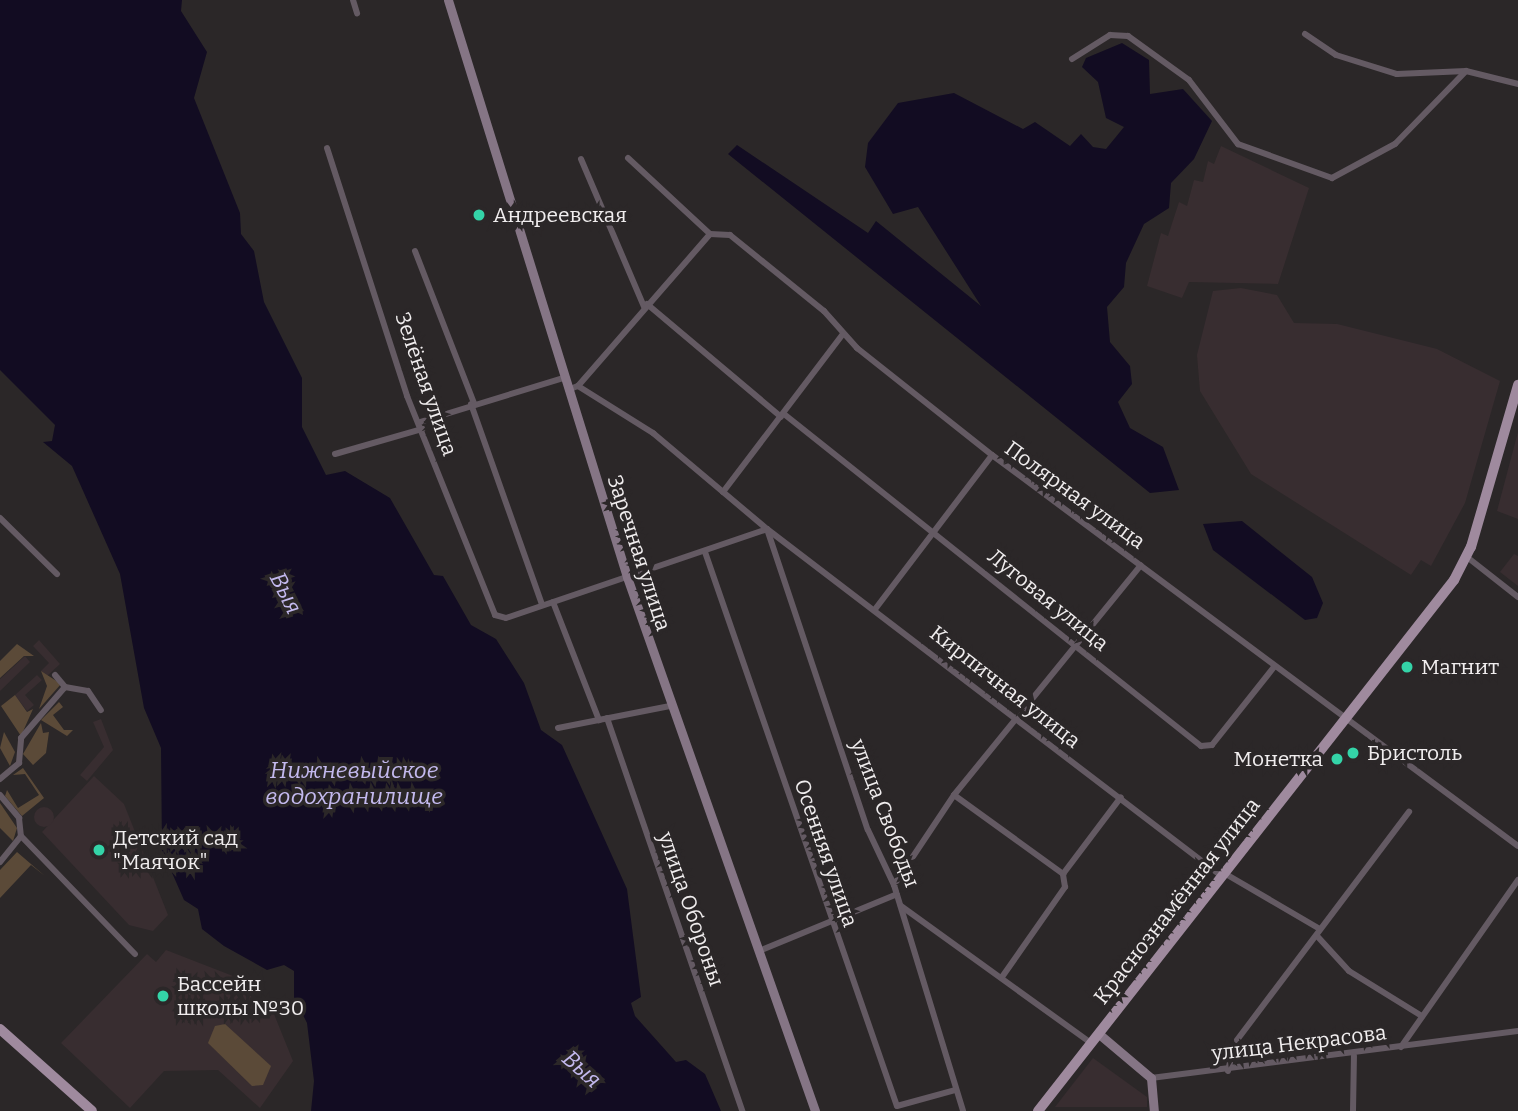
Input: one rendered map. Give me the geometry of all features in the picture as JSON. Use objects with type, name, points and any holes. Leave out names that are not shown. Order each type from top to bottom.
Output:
[{"type":"main road","name":"Краснознамённая улица","points":[[1038,1111],[1467,557],[1518,385]]},
{"type":"main road","points":[[0,1029],[92,1111]]},
{"type":"street","points":[[353,0],[357,13]]},
{"type":"street","name":"Заречная улица","points":[[448,0],[566,377],[574,387],[627,577],[670,706],[815,1111]]},
{"type":"street","points":[[1305,34],[1336,55],[1398,74],[1466,71],[1518,84]]},
{"type":"street","points":[[1072,59],[1110,35],[1128,36],[1189,80],[1238,144],[1332,178],[1395,145],[1466,71]]},
{"type":"street","name":"Зелёная улица","points":[[327,148],[421,426],[485,603],[506,618],[542,605]]},
{"type":"street","name":"Полярная улица","points":[[628,158],[710,234],[730,235],[824,311],[842,334],[992,455],[1141,565],[1342,720],[1517,848]]},
{"type":"street","name":"Луговая улица","points":[[581,159],[646,305],[1207,748],[1274,667]]},
{"type":"street","points":[[574,387],[710,234]]},
{"type":"street","points":[[415,251],[472,403],[542,605],[705,552],[767,528]]},
{"type":"street","points":[[723,492],[842,334]]},
{"type":"street","points":[[335,454],[421,426],[472,403],[566,377]]},
{"type":"street","name":"Кирпичная улица","points":[[574,387],[653,433],[767,528],[877,608],[1014,719],[1221,874],[1319,933],[1349,971],[1422,1016]]},
{"type":"street","points":[[877,608],[992,455]]},
{"type":"street","points":[[0,518],[57,574]]},
{"type":"street","name":"улица Свободы","points":[[767,528],[869,830],[894,884],[963,1111]]},
{"type":"street","name":"Осенняя улица","points":[[705,552],[830,921],[897,1106],[955,1090]]},
{"type":"street","points":[[1467,557],[1518,597]]},
{"type":"street","points":[[894,884],[954,795],[1141,565]]},
{"type":"street","points":[[553,602],[599,720]]},
{"type":"street","points":[[55,675],[65,687],[88,691],[101,710]]},
{"type":"street","points":[[0,779],[19,764],[20,738],[65,687]]},
{"type":"street","points":[[558,728],[670,706]]},
{"type":"street","name":"улица Обороны","points":[[607,718],[742,1111]]},
{"type":"street","points":[[0,795],[19,818],[21,836],[135,954]]},
{"type":"street","points":[[954,795],[1063,874],[1065,887],[1002,976]]},
{"type":"street","points":[[1063,874],[1121,797]]},
{"type":"street","points":[[1227,1071],[1234,1044],[1409,813]]},
{"type":"street","points":[[0,862],[21,836]]},
{"type":"street","points":[[1401,1047],[1518,880]]},
{"type":"street","points":[[759,951],[897,894]]},
{"type":"street","points":[[901,906],[1091,1042]]},
{"type":"street","name":"улица Некрасова","points":[[1151,1078],[1353,1055],[1518,1031]]},
{"type":"street","points":[[1099,1034],[1151,1078],[1154,1111]]},
{"type":"street","points":[[1353,1055],[1353,1111]]},
{"type":"shaded area","points":[[1221,146],[1309,188],[1278,284],[1189,282],[1182,298],[1147,286],[1161,233],[1168,236],[1179,202],[1187,206],[1194,180],[1203,182],[1208,161],[1214,164]]},
{"type":"shaded area","points":[[1241,288],[1277,295],[1294,323],[1337,324],[1437,349],[1500,381],[1465,503],[1431,566],[1421,560],[1411,575],[1251,474],[1200,391],[1197,355],[1213,291]]},
{"type":"shaded area","points":[[1518,432],[1518,519],[1497,511]]},
{"type":"shaded area","points":[[1514,554],[1518,556],[1518,586],[1500,572]]},
{"type":"shaded area","points":[[39,640],[60,664],[46,677],[41,671],[49,663],[33,646]]},
{"type":"shaded area","points":[[17,644],[34,656],[24,656],[0,678],[0,661]]},
{"type":"shaded area","points":[[25,656],[30,662],[0,691],[0,679]]},
{"type":"shaded area","points":[[41,671],[61,684],[39,709],[47,686]]},
{"type":"shaded area","points":[[37,675],[42,680],[25,695],[34,705],[27,711],[15,695]]},
{"type":"shaded area","points":[[15,695],[27,712],[33,709],[21,736],[1,706]]},
{"type":"shaded area","points":[[59,702],[63,707],[53,715],[64,730],[73,730],[67,736],[41,720]]},
{"type":"shaded area","points":[[101,719],[113,750],[87,781],[80,775],[104,747],[93,722]]},
{"type":"shaded area","points":[[41,723],[43,733],[49,732],[46,753],[33,765],[23,754]]},
{"type":"shaded area","points":[[4,732],[15,752],[10,766],[0,748]]},
{"type":"shaded area","points":[[23,768],[44,798],[22,816],[5,796],[7,790],[18,808],[39,795],[25,774],[13,775]]},
{"type":"shaded area","name":"Детский сад \"Маячок\"","points":[[94,776],[124,804],[168,915],[153,931],[129,925],[42,832]]},
{"type":"shaded area","points":[[0,803],[17,828],[13,841],[0,828]]},
{"type":"shaded area","points":[[44,807],[51,810],[54,817],[51,824],[44,827],[37,824],[34,817],[37,810]]},
{"type":"shaded area","points":[[17,852],[45,876],[31,865],[0,898],[0,870]]},
{"type":"shaded area","points":[[166,950],[233,976],[274,1014],[293,1061],[260,1108],[218,1070],[164,1071],[130,1108],[61,1043],[147,954],[156,962]]},
{"type":"shaded area","points":[[225,1024],[271,1066],[263,1085],[252,1086],[208,1043],[215,1026]]},
{"type":"shaded area","points":[[1093,1058],[1147,1097],[1147,1107],[1055,1107]]},
{"type":"water","name":"Нижневыйское водохранилище","points":[[0,0],[182,0],[181,11],[207,52],[194,98],[240,213],[241,234],[254,251],[264,302],[302,378],[302,427],[326,475],[345,471],[390,498],[434,575],[443,576],[471,625],[496,639],[524,683],[541,730],[562,745],[627,889],[641,997],[631,1003],[635,1016],[676,1062],[686,1060],[705,1074],[721,1111],[311,1111],[314,1081],[307,1023],[294,997],[294,971],[284,965],[267,970],[224,946],[202,929],[198,909],[184,900],[162,850],[161,748],[144,708],[120,574],[72,466],[43,442],[52,441],[55,425],[0,370]]},
{"type":"water","points":[[1122,43],[1149,60],[1150,94],[1183,89],[1212,121],[1194,159],[1171,183],[1169,208],[1144,224],[1126,263],[1124,287],[1107,307],[1110,342],[1130,366],[1132,384],[1118,402],[1130,428],[1163,447],[1179,490],[1150,493],[728,154],[737,145],[868,233],[876,221],[981,306],[918,207],[893,214],[865,167],[868,143],[898,103],[954,93],[1023,129],[1035,122],[1070,146],[1081,134],[1093,147],[1106,149],[1124,127],[1106,118],[1098,82],[1082,67],[1086,58]]},
{"type":"water","points":[[1242,521],[1312,577],[1323,603],[1317,618],[1305,620],[1213,550],[1203,524]]},
{"type":"place","name":"Андреевская","points":[[479,215]]},
{"type":"place","name":"Магнит","points":[[1407,667]]},
{"type":"place","name":"Бристоль","points":[[1353,753]]},
{"type":"place","name":"Монетка","points":[[1337,759]]},
{"type":"place","name":"Детский сад \"Маячок\"","points":[[99,850]]},
{"type":"place","name":"Бассейн школы №30","points":[[163,996]]},
{"type":"water label","name":"Выя","points":[[286,593]]},
{"type":"water label","name":"Выя","points":[[582,1069]]}]
